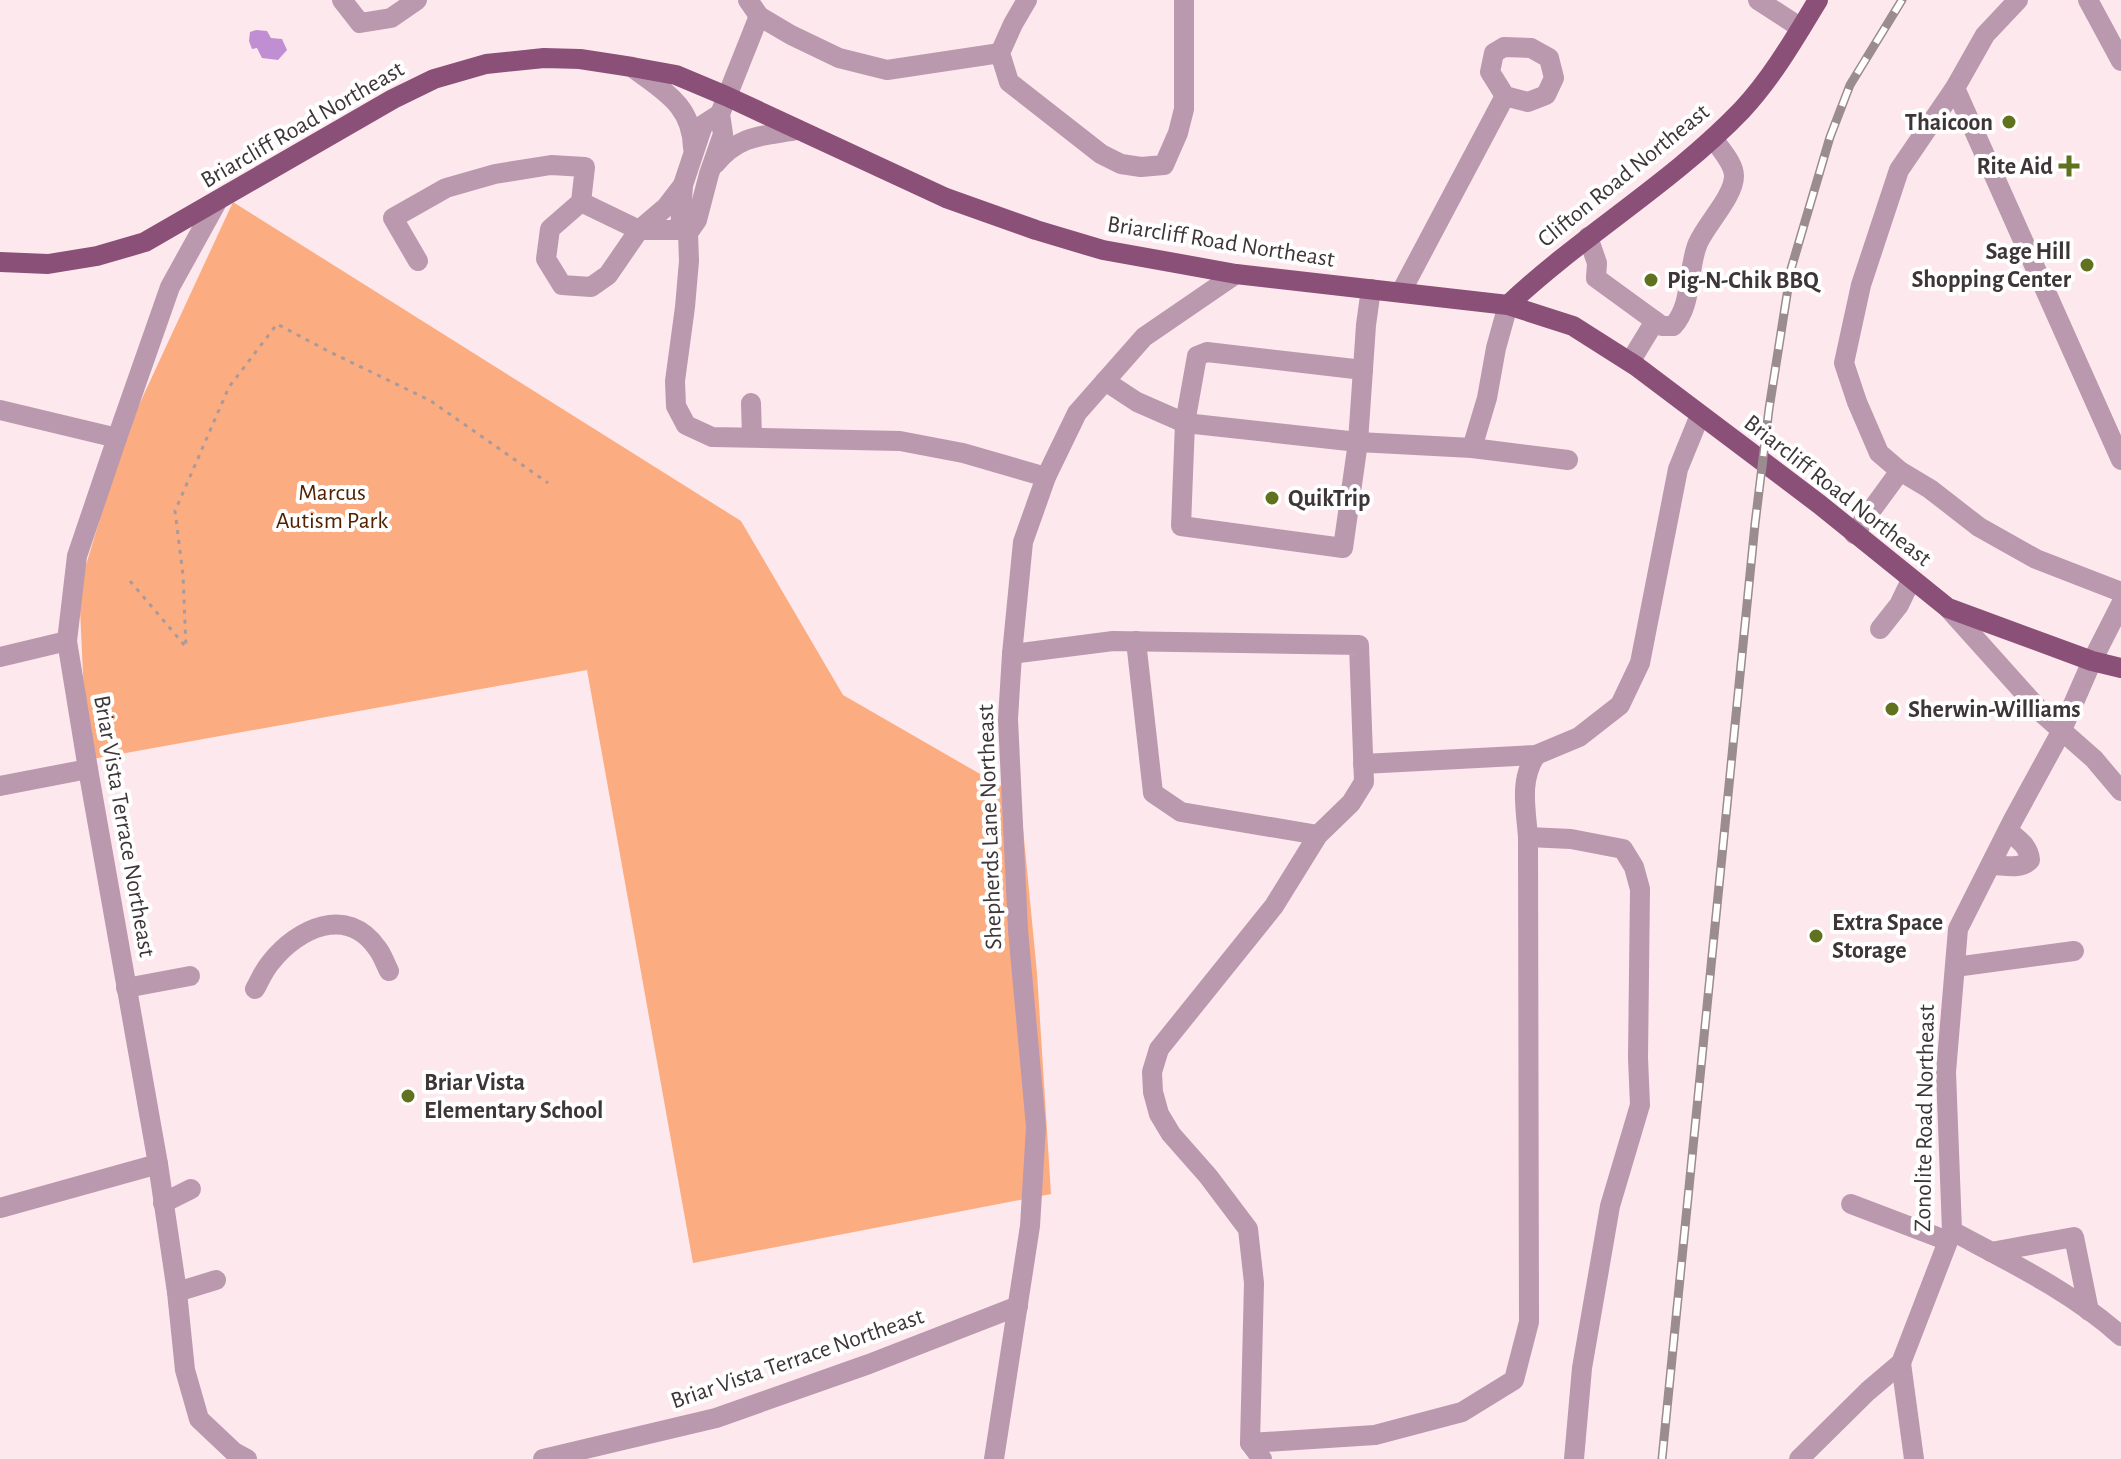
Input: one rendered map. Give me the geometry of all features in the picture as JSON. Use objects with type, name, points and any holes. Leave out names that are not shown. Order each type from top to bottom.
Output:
[{"type":"main road","name":"Clifton Road Northeast","points":[[1508,305],[1537,278],[1713,138],[1757,92],[1818,0]]},
{"type":"main road","name":"Briarcliff Road Northeast","points":[[0,262],[48,264],[97,256],[145,242],[393,99],[434,79],[486,64],[544,58],[580,59],[676,75],[723,105],[798,130],[946,198],[1103,250],[1236,274],[1508,305],[1573,326],[1630,362],[1819,504],[1948,608],[2092,661],[2121,668]]},
{"type":"street","points":[[342,0],[360,23],[391,18],[417,0]]},
{"type":"street","points":[[1027,0],[1000,53],[1009,82],[1101,154],[1121,164],[1141,167],[1164,165],[1178,133],[1184,109],[1184,0]]},
{"type":"street","points":[[1758,0],[1801,28]]},
{"type":"street","points":[[2018,0],[1985,35],[1955,88],[1899,170],[1861,285],[1844,363],[1879,453],[1900,471],[1930,489],[1979,527],[2036,559],[2121,592]]},
{"type":"street","points":[[2088,0],[2121,61]]},
{"type":"street","points":[[581,202],[639,230],[684,231],[697,220],[723,134],[723,105],[754,8],[791,35],[839,58],[887,70],[1000,53]]},
{"type":"street","points":[[632,67],[667,91],[677,102],[689,121],[693,155]]},
{"type":"street","points":[[1955,88],[2121,460]]},
{"type":"street","points":[[1401,292],[1505,96]]},
{"type":"street","points":[[418,261],[393,218],[446,188],[495,174],[551,165],[585,167],[581,202],[550,229],[546,259],[562,285],[591,287],[608,275],[639,230],[666,207],[683,185],[703,125],[723,105]]},
{"type":"street","points":[[710,170],[730,148],[743,140],[798,130]]},
{"type":"street","points":[[1588,237],[1597,263],[1596,278],[1662,326],[1673,326],[1681,317],[1692,259],[1699,241],[1735,181],[1734,169],[1713,138]]},
{"type":"street","points":[[683,185],[684,231],[689,261],[675,381],[676,406],[686,425],[712,437],[900,441],[963,453],[1046,477]]},
{"type":"street","name":"Briar Vista Terrace Northeast","points":[[217,202],[170,287],[117,438],[77,556],[67,641],[158,1164],[185,1370],[199,1419],[234,1452],[247,1459]]},
{"type":"street","name":"Shepherds Lane Northeast","points":[[994,1459],[1030,1226],[1036,1127],[1018,930],[1008,719],[1023,542],[1046,477],[1077,413],[1144,337],[1236,274]]},
{"type":"street","points":[[1363,370],[1207,352],[1197,356],[1185,423],[1181,526],[1343,548],[1358,442],[1371,289]]},
{"type":"street","points":[[1472,448],[1508,305]]},
{"type":"street","points":[[1630,362],[1655,321]]},
{"type":"street","points":[[1105,381],[1137,402],[1185,423],[1358,442],[1472,448],[1568,460]]},
{"type":"street","points":[[751,403],[752,437]]},
{"type":"street","points":[[0,410],[117,438]]},
{"type":"street","points":[[1363,764],[1536,755],[1579,737],[1620,705],[1640,663],[1678,469],[1700,415]]},
{"type":"street","points":[[1854,534],[1900,471]]},
{"type":"street","points":[[1880,629],[1899,605],[1911,580]]},
{"type":"street","name":"Zonolite Road Northeast","points":[[1799,1459],[1901,1363],[1950,1236],[1946,1072],[1958,929],[2061,732],[2121,604]]},
{"type":"street","points":[[1948,608],[2061,732],[2094,759],[2121,791]]},
{"type":"street","points":[[0,657],[67,641]]},
{"type":"street","points":[[1012,654],[1113,641],[1359,645],[1364,782],[1351,803],[1318,835],[1274,906],[1159,1049],[1152,1072],[1159,1114],[1171,1134],[1248,1229],[1254,1283],[1256,1451],[1375,1435],[1462,1412],[1514,1380],[1529,1322],[1528,837],[1524,791],[1528,767],[1536,755]]},
{"type":"street","points":[[1136,641],[1153,793],[1181,812],[1318,835]]},
{"type":"street","points":[[0,786],[88,769]]},
{"type":"street","points":[[1991,865],[2016,866],[2030,860],[2024,845],[2008,831]]},
{"type":"street","points":[[1528,837],[1571,839],[1623,849],[1634,867],[1640,889],[1640,1105],[1610,1206],[1582,1368],[1574,1459]]},
{"type":"street","points":[[255,989],[270,963],[288,944],[310,929],[332,923],[356,928],[377,947],[389,971]]},
{"type":"street","points":[[1955,967],[2074,951]]},
{"type":"street","points":[[126,988],[190,976]]},
{"type":"street","points":[[0,1208],[158,1164]]},
{"type":"street","points":[[163,1203],[191,1189]]},
{"type":"street","points":[[1851,1204],[1991,1252],[2034,1275],[2121,1336]]},
{"type":"street","points":[[1991,1252],[2074,1237],[2089,1311]]},
{"type":"street","points":[[177,1292],[216,1280]]},
{"type":"street","name":"Briar Vista Terrace Northeast","points":[[543,1459],[716,1418],[869,1364],[1018,1306]]},
{"type":"street","points":[[1901,1363],[1914,1459]]},
{"type":"path","points":[[130,581],[186,647],[183,575],[175,511],[229,387],[277,324],[431,401],[548,483]]},
{"type":"green space","name":"Marcus Autism Park","points":[[233,202],[741,521],[843,695],[1020,797],[1037,973],[1051,1194],[693,1263],[587,670],[87,760],[79,588],[126,433]]},
{"type":"shaded area","points":[[267,31],[271,38],[282,39],[287,50],[278,60],[262,58],[257,48],[252,49],[250,32]]},
{"type":"railway","points":[[1662,1459],[1755,524],[1791,269],[1830,137],[1850,85],[1902,0]]},
{"type":"place","name":"Thaicoon","points":[[2009,122]]},
{"type":"place","name":"Rite Aid","points":[[2069,166]]},
{"type":"place","name":"Sage Hill Shopping Center","points":[[2087,265]]},
{"type":"place","name":"Pig-N-Chik BBQ","points":[[1651,280]]},
{"type":"place","name":"QuikTrip","points":[[1272,498]]},
{"type":"place","name":"Sherwin-Williams","points":[[1892,709]]},
{"type":"place","name":"Extra Space Storage","points":[[1816,936]]},
{"type":"place","name":"Briar Vista Elementary School","points":[[408,1096]]}]
